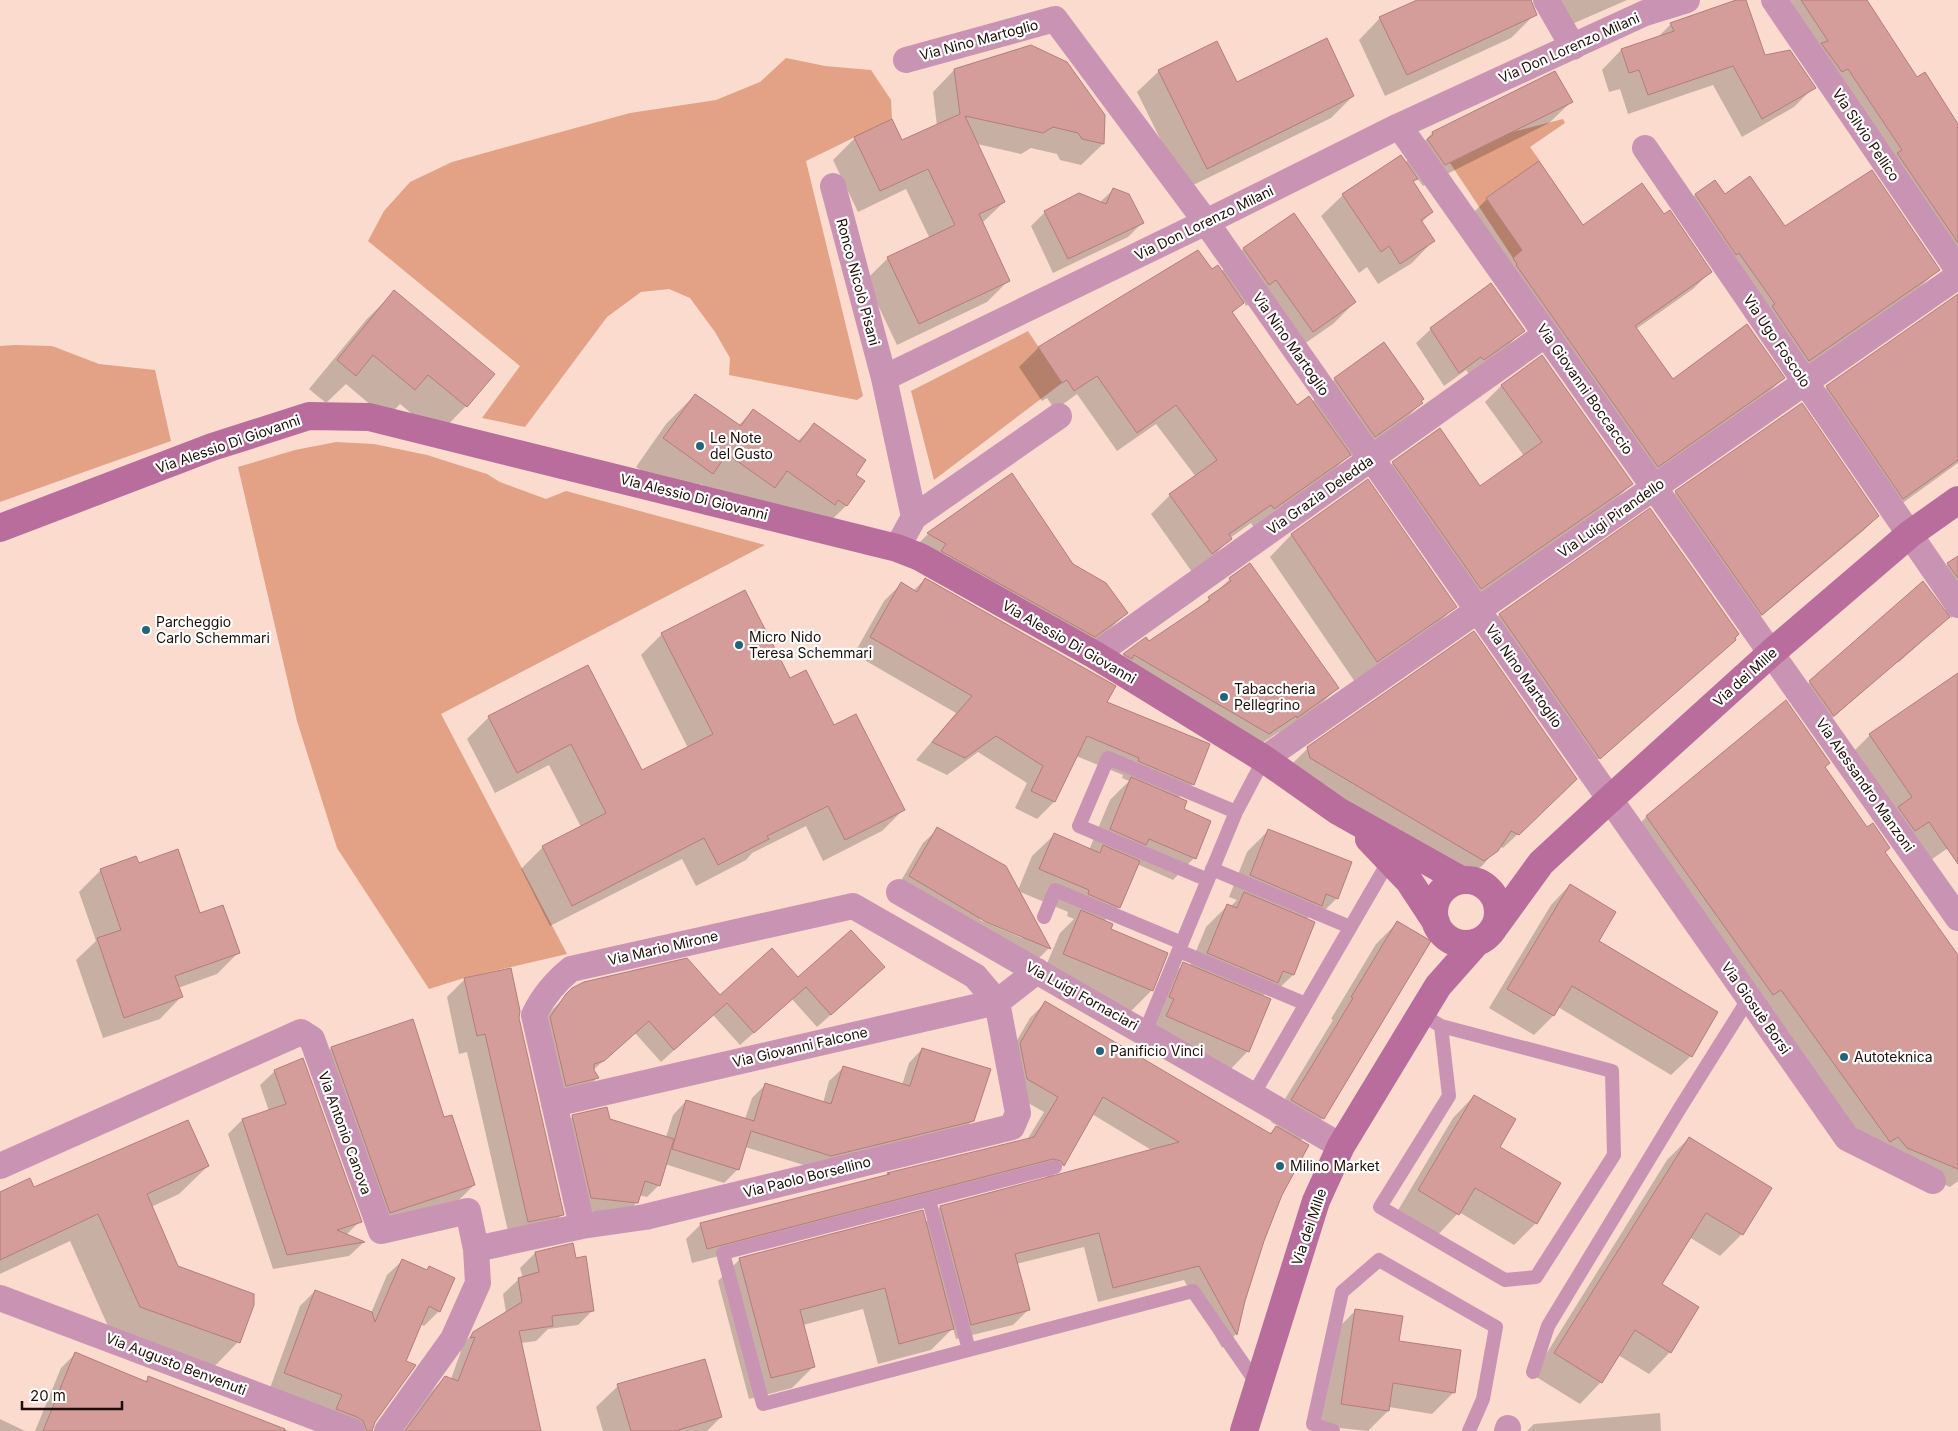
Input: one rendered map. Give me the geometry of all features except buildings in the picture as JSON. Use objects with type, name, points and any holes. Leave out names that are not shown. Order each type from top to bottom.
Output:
[{"type":"street","points":[[1546,0],[1573,47]]},
{"type":"street","name":"Via Don Lorenzo Milani","points":[[884,378],[1399,126],[1646,13],[1687,0]]},
{"type":"street","name":"Via Silvio Pellico","points":[[1774,0],[1958,270]]},
{"type":"street","name":"Via Nino Martoglio","points":[[906,60],[1055,19],[1206,222],[1610,799]]},
{"type":"street","name":"Via Giovanni Boccaccio","points":[[1399,126],[1771,653]]},
{"type":"street","name":"Via Ugo Foscolo","points":[[1645,148],[1958,604]]},
{"type":"street","name":"Ronco Nicolò Pisani","points":[[833,186],[884,378]]},
{"type":"street","name":"Via Luigi Pirandello","points":[[1264,759],[1958,276]]},
{"type":"street","name":"Via Grazia Deledda","points":[[1094,655],[1546,334]]},
{"type":"street","points":[[884,378],[914,517]]},
{"type":"street","name":"Via Alessio Di Giovanni","points":[[0,528],[212,447],[309,416],[369,417],[897,548],[920,557],[1094,655],[1264,759],[1338,811]]},
{"type":"street","points":[[897,548],[914,517],[1058,416]]},
{"type":"street","name":"Via dei Mille","points":[[1541,863],[1771,653],[1910,534],[1958,500]]},
{"type":"street","name":"Via Alessandro Manzoni","points":[[1771,653],[1958,918]]},
{"type":"street","name":"Via Giosuè Borsi","points":[[1610,799],[1847,1138],[1933,1181]]},
{"type":"street","points":[[1338,811],[1461,880],[1475,881],[1488,888],[1495,899],[1498,912],[1486,934],[1464,944],[1452,940],[1439,928],[1409,880],[1390,859],[1338,811]]},
{"type":"street","points":[[1488,888],[1508,881],[1541,863]]},
{"type":"street","points":[[1438,986],[1486,934],[1541,863]]},
{"type":"street","points":[[1438,986],[1444,953],[1434,909],[1439,895],[1448,886],[1461,880]]},
{"type":"street","name":"Via Luigi Fornaciari","points":[[899,892],[1342,1146]]},
{"type":"street","name":"Via Mario Mirone","points":[[582,1226],[534,1015],[542,998],[560,977],[571,969],[853,906],[975,976],[998,1002]]},
{"type":"street","name":"Via Giovanni Falcone","points":[[554,1104],[998,1002],[1037,971]]},
{"type":"street","name":"Via dei Mille","points":[[1244,1431],[1316,1201],[1342,1146],[1431,1020],[1438,986]]},
{"type":"street","name":"Via Paolo Borsellino","points":[[476,1249],[582,1226],[645,1217],[1012,1126],[1018,1114],[998,1002]]},
{"type":"street","name":"Via Antonio Canova","points":[[0,1166],[301,1032],[312,1039],[381,1231],[468,1211],[476,1249],[478,1284],[453,1339],[388,1431]]},
{"type":"street","name":"Via Augusto Benvenuti","points":[[0,1298],[352,1431]]},
{"type":"lane","points":[[1236,812],[1108,758],[1079,826],[1350,927]]},
{"type":"lane","points":[[1145,1032],[1236,812],[1264,759]]},
{"type":"lane","points":[[1253,1095],[1390,859]]},
{"type":"lane","points":[[1044,917],[1055,890],[1306,1004]]},
{"type":"lane","points":[[1533,1372],[1548,1326],[1749,998]]},
{"type":"lane","points":[[1431,1020],[1612,1071],[1614,1155],[1536,1277],[1505,1280],[1380,1207],[1449,1096],[1431,1020]]},
{"type":"lane","points":[[1055,1166],[723,1253],[763,1404],[1193,1292],[1258,1385]]},
{"type":"lane","points":[[929,1200],[969,1350]]},
{"type":"lane","points":[[1333,1431],[1313,1424],[1342,1292],[1379,1260],[1496,1327],[1483,1399],[1469,1431]]},
{"type":"shaded area","points":[[786,58],[825,66],[871,70],[891,100],[892,119],[806,161],[863,396],[857,400],[729,375],[730,358],[715,332],[690,298],[669,289],[641,292],[607,317],[525,427],[482,418],[520,366],[368,241],[384,211],[410,182],[452,162],[630,113],[716,100],[760,82]]},
{"type":"shaded area","points":[[1563,119],[1565,123],[1530,147],[1540,161],[1486,198],[1522,250],[1513,258],[1450,163],[1512,132]]},
{"type":"shaded area","points":[[1028,331],[1062,383],[934,480],[911,391]]},
{"type":"shaded area","points":[[0,346],[52,346],[99,364],[155,370],[171,441],[0,502]]},
{"type":"shaded area","points":[[336,442],[374,444],[427,455],[487,474],[500,482],[546,499],[566,491],[765,545],[441,714],[567,954],[464,978],[429,989],[337,848],[297,721],[238,467],[295,450]]},
{"type":"place","name":"Le Note del Gusto","points":[[700,446]]},
{"type":"place","name":"Parcheggio Carlo Schemmari","points":[[146,630]]},
{"type":"place","name":"Micro Nido Teresa Schemmari","points":[[739,645]]},
{"type":"place","name":"Tabaccheria Pellegrino","points":[[1224,697]]},
{"type":"place","name":"Panificio Vinci","points":[[1100,1051]]},
{"type":"place","name":"Autoteknica","points":[[1844,1057]]},
{"type":"place","name":"Milino Market","points":[[1280,1166]]}]
